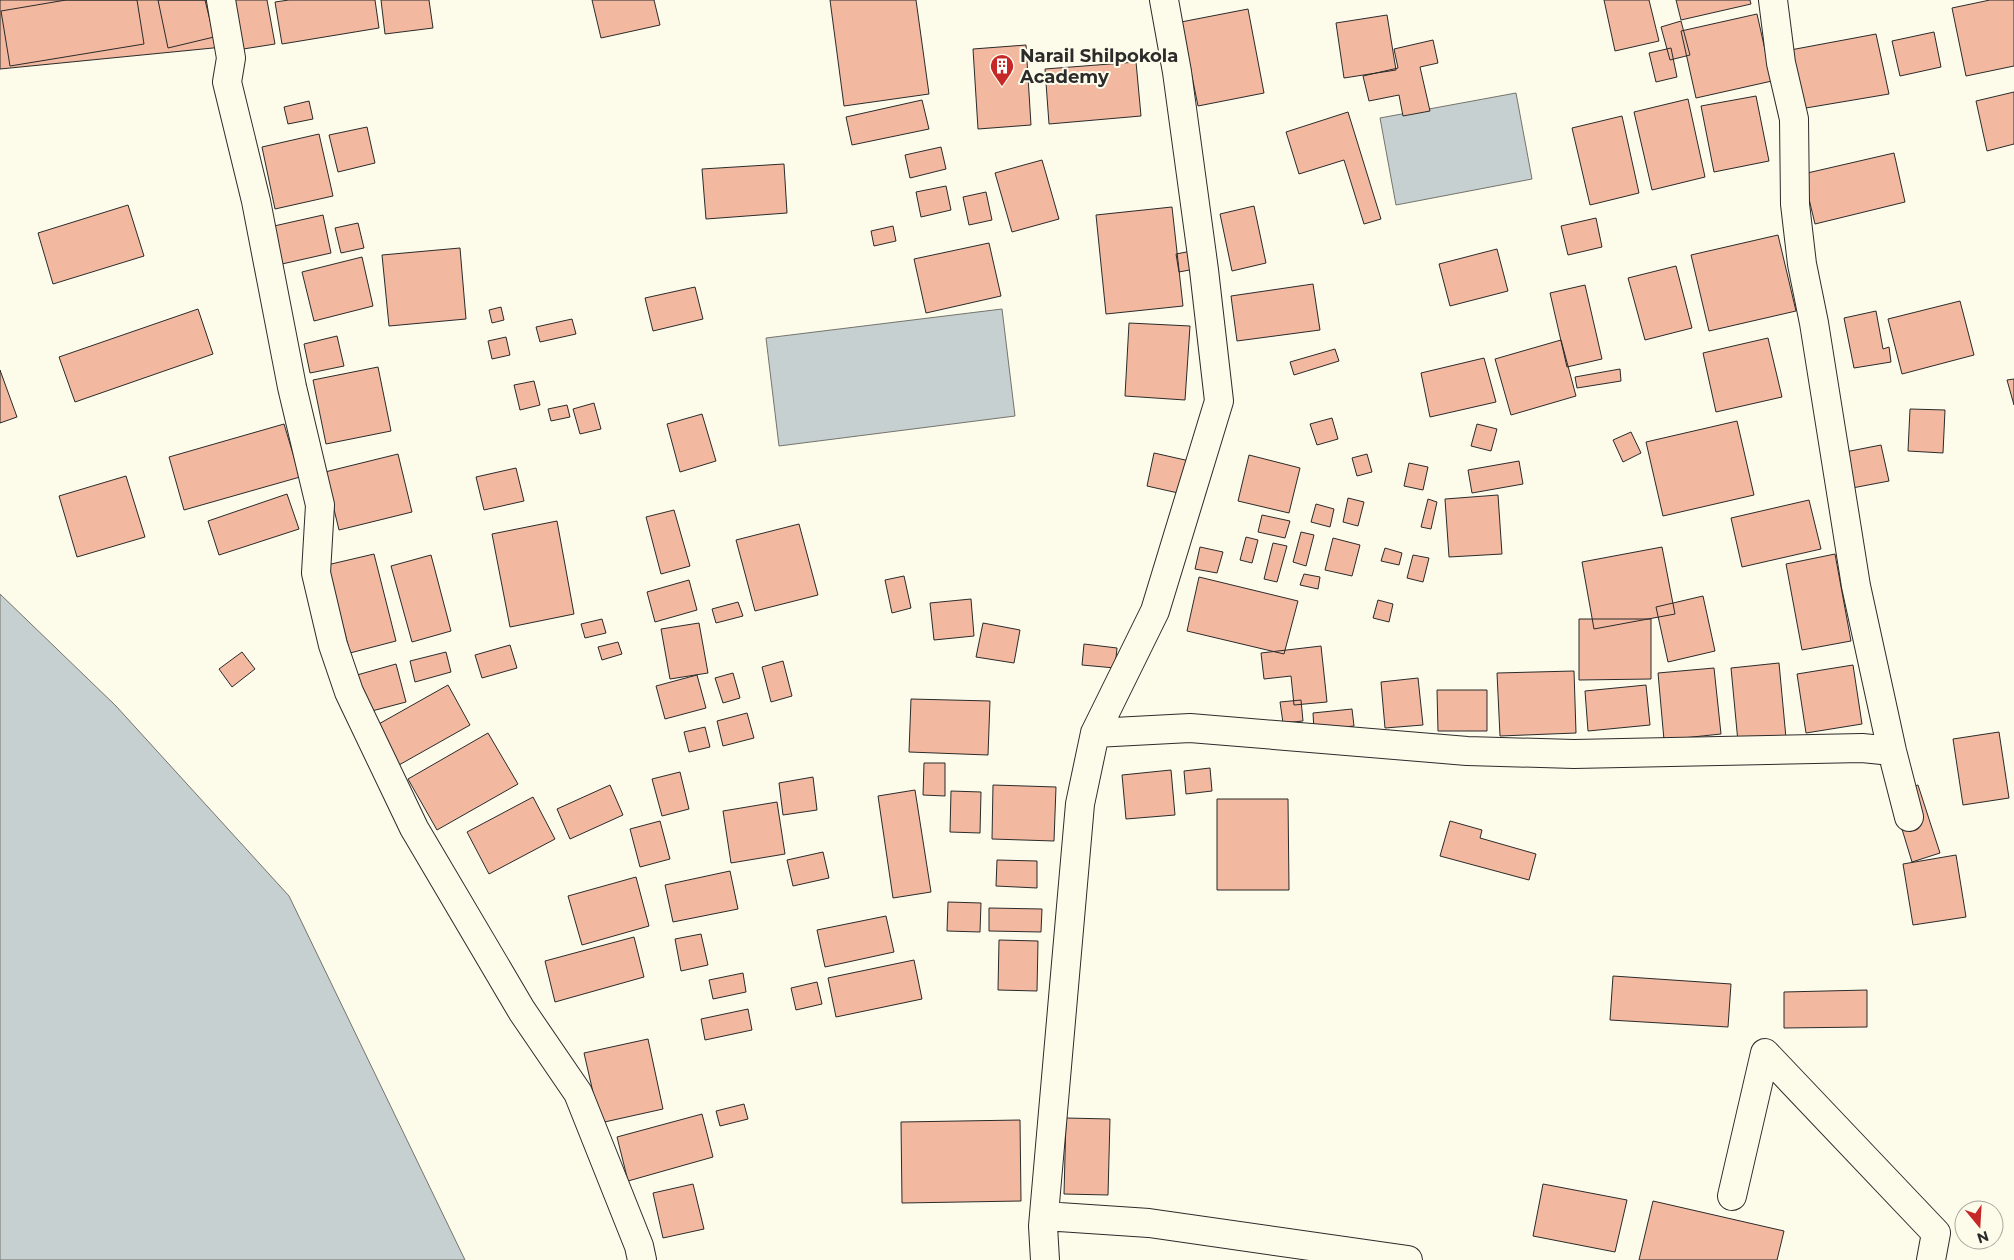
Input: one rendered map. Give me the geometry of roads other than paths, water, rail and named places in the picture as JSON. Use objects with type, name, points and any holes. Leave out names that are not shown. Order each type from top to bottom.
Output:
[{"type":"street","points":[[221,0],[231,58],[228,82],[256,201],[292,387],[320,505],[316,573],[332,645],[349,692],[414,828],[522,1011],[578,1093],[639,1246],[642,1260]]},
{"type":"street","points":[[1045,1260],[1044,1216],[1080,804],[1095,733],[1154,611],[1219,401],[1204,270],[1181,100],[1164,0]]},
{"type":"street","points":[[1773,0],[1781,63],[1794,118],[1795,204],[1802,264],[1814,323],[1856,586],[1892,751],[1909,817]]},
{"type":"street","points":[[1095,733],[1190,728],[1467,751],[1574,754],[1862,748],[1892,751]]},
{"type":"street","points":[[1732,1196],[1765,1054],[1936,1233],[1931,1260]]},
{"type":"street","points":[[1044,1216],[1149,1223],[1408,1260]]},
{"type":"place","name":"Narail Shilpokola Academy","points":[[1002,87]]}]
